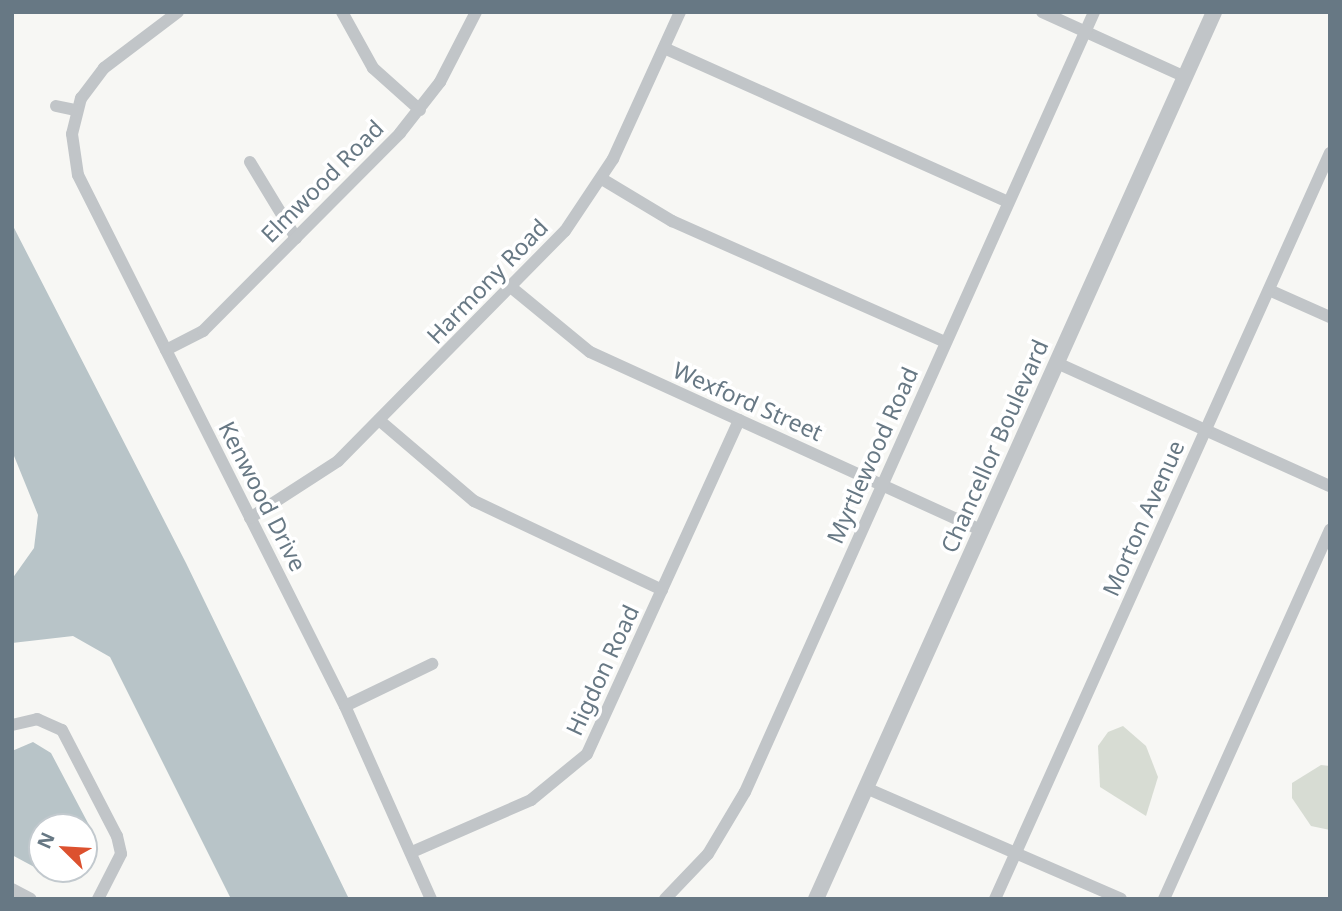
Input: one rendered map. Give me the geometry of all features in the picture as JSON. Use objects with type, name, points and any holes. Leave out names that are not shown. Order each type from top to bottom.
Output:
[{"type":"street","points":[[56,106],[75,110],[104,68],[178,12]]},
{"type":"street","points":[[342,12],[373,68],[420,110]]},
{"type":"street","name":"Elmwood Road","points":[[166,350],[203,331],[420,110],[476,12]]},
{"type":"street","name":"Harmony Road","points":[[250,518],[314,481],[512,288],[602,179],[680,12]]},
{"type":"street","points":[[1042,12],[1185,77]]},
{"type":"street","name":"Myrtlewood Road","points":[[665,899],[708,854],[735,811],[1094,12]]},
{"type":"street","name":"Chancellor Boulevard","points":[[816,899],[1214,12]]},
{"type":"street","points":[[664,48],[1008,202]]},
{"type":"street","name":"Kenwood Drive","points":[[75,110],[78,175],[345,706],[431,899]]},
{"type":"street","name":"Morton Avenue","points":[[995,899],[1330,153]]},
{"type":"street","points":[[250,162],[296,238]]},
{"type":"street","points":[[602,179],[673,221],[945,342]]},
{"type":"street","name":"Wexford Street","points":[[512,288],[576,344],[981,530]]},
{"type":"street","points":[[1269,290],[1330,317]]},
{"type":"street","points":[[1057,363],[1330,486]]},
{"type":"street","name":"Higdon Road","points":[[412,852],[531,800],[571,772],[600,732],[739,419]]},
{"type":"street","points":[[379,420],[474,502],[662,590]]},
{"type":"street","points":[[1164,899],[1330,530]]},
{"type":"street","points":[[345,706],[432,664]]},
{"type":"street","points":[[12,725],[37,719],[62,730],[117,836],[121,854],[98,899]]},
{"type":"street","points":[[866,788],[1121,899]]},
{"type":"street","points":[[12,889],[31,899]]},
{"type":"shaded area","points":[[12,224],[186,563],[349,899],[231,899],[110,657],[73,636],[12,643],[12,579],[34,548],[38,515],[12,451]]},
{"type":"shaded area","points":[[1123,726],[1146,746],[1158,777],[1146,816],[1100,787],[1098,746],[1108,732]]},
{"type":"shaded area","points":[[33,742],[51,753],[83,813],[28,813],[28,864],[12,855],[12,751]]},
{"type":"shaded area","points":[[1321,765],[1330,766],[1330,830],[1311,826],[1292,798],[1292,783]]}]
